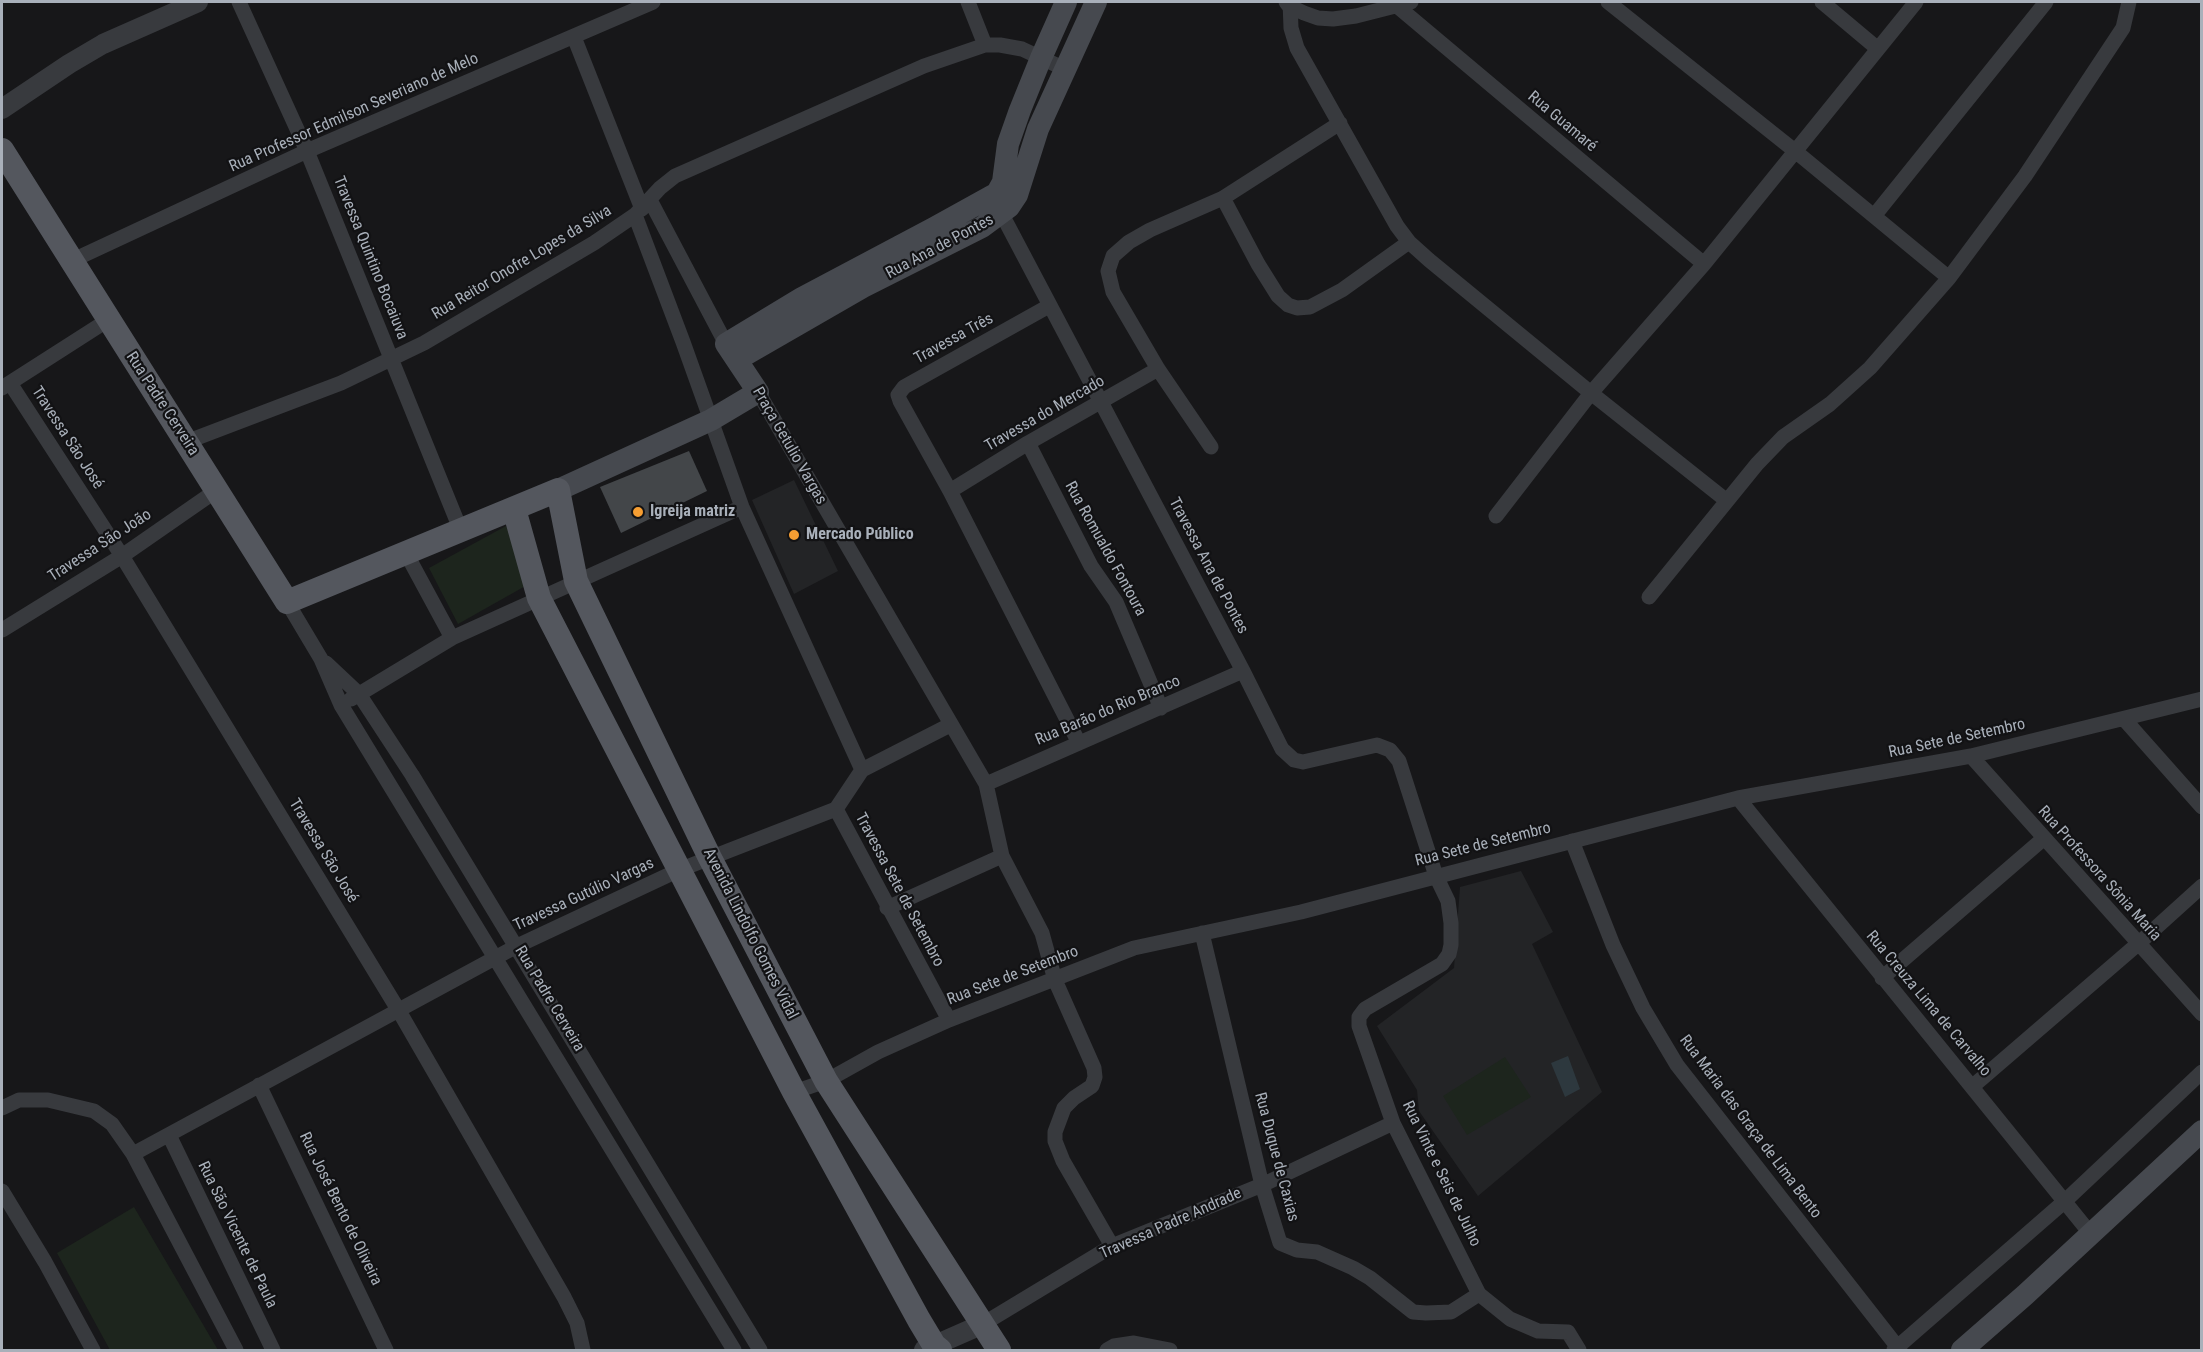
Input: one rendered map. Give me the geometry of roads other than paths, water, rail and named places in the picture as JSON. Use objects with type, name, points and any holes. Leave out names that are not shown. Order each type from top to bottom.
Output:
[{"type":"main road","name":"Rua Ana de Pontes","points":[[997,206],[1008,144],[1041,58],[1066,2]]},
{"type":"main road","name":"Rua Ana de Pontes","points":[[732,351],[802,298],[1017,195],[1038,129],[1096,2]]},
{"type":"main road","name":"Rua Padre Cerveira","points":[[2,150],[287,602]]},
{"type":"main road","name":"Praça Getulio Vargas","points":[[732,351],[758,392]]},
{"type":"main road","points":[[287,602],[558,490],[711,420],[758,392]]},
{"type":"main road","name":"Avenida Lindolfo Gomes Vidal","points":[[558,490],[576,581],[710,858],[826,1081],[999,1350]]},
{"type":"main road","name":"Avenida Lindolfo Gomes Vidal","points":[[514,509],[539,598],[794,1092],[933,1349]]},
{"type":"main road","points":[[1962,1350],[2025,1295],[2202,1131]]},
{"type":"street","points":[[2,109],[69,64],[103,45],[198,2]]},
{"type":"street","name":"Travessa Quintino Bocaiuva","points":[[239,2],[307,151],[460,531]]},
{"type":"street","name":"Rua Professor Edmilson Severiano de Melo","points":[[71,261],[307,151],[653,2]]},
{"type":"street","points":[[968,2],[985,45]]},
{"type":"street","points":[[1608,2],[1795,151],[1949,278]]},
{"type":"street","points":[[1822,2],[1878,49]]},
{"type":"street","points":[[1496,516],[1592,393],[1704,264],[1916,2]]},
{"type":"street","points":[[1874,216],[2046,2]]},
{"type":"street","points":[[1649,597],[1757,464],[1784,437],[1830,404],[1870,368],[1949,278],[2025,176],[2123,28],[2130,2]]},
{"type":"street","points":[[1288,3],[1291,28],[1297,48],[1397,226],[1409,242],[1727,501]]},
{"type":"street","points":[[1288,3],[1318,18],[1334,19],[1404,4]]},
{"type":"street","name":"Rua Guamaré","points":[[1404,4],[1704,264]]},
{"type":"street","name":"Praça Getulio Vargas","points":[[574,37],[642,208],[711,420],[742,507],[862,770]]},
{"type":"street","name":"Rua Reitor Onofre Lopes da Silva","points":[[186,442],[341,383],[424,343],[594,243],[642,208],[660,188],[675,176],[924,66],[985,45],[1022,49],[1065,69]]},
{"type":"street","points":[[1211,447],[1158,369],[1113,292],[1108,271],[1113,256],[1129,242],[1150,230],[1223,198],[1340,123]]},
{"type":"street","points":[[1223,198],[1278,296],[1288,305],[1297,308],[1310,307],[1342,290],[1409,242]]},
{"type":"street","name":"Travessa Ana de Pontes","points":[[997,206],[1102,401],[1282,749],[1294,760],[1303,762],[1377,745],[1384,746],[1395,755],[1431,857]]},
{"type":"street","name":"Praça Getulio Vargas","points":[[642,208],[732,351]]},
{"type":"street","name":"Travessa Três","points":[[950,491],[898,395],[904,387],[1049,306]]},
{"type":"street","points":[[6,386],[108,320]]},
{"type":"street","name":"Travessa do Mercado","points":[[950,491],[1028,443],[1158,369]]},
{"type":"street","name":"Travessa São José","points":[[6,386],[122,556],[399,1011],[564,1298],[577,1323],[584,1350]]},
{"type":"street","name":"Praça Getulio Vargas","points":[[758,392],[986,784],[1002,856],[1042,933],[1055,980],[1094,1068],[1095,1077],[1092,1086],[1064,1108],[1055,1132],[1055,1141],[1063,1161],[1112,1246]]},
{"type":"street","name":"Rua Romualdo Fontoura","points":[[1028,443],[1091,566],[1116,602],[1161,708]]},
{"type":"street","name":"Travessa São João","points":[[2,630],[122,556],[217,490]]},
{"type":"street","points":[[950,491],[1079,743]]},
{"type":"street","points":[[341,705],[452,638],[742,507]]},
{"type":"street","points":[[406,554],[452,638]]},
{"type":"street","name":"Rua Padre Cerveira","points":[[287,602],[321,659],[341,705],[734,1350]]},
{"type":"street","name":"Rua Padre Cerveira","points":[[321,659],[359,694],[412,776],[760,1350]]},
{"type":"street","name":"Rua Barão do Rio Branco","points":[[986,784],[1243,671]]},
{"type":"street","name":"Rua Sete de Setembro","points":[[794,1092],[826,1081],[879,1052],[949,1020],[1134,948],[1301,912],[1738,798],[1971,756],[2202,699]]},
{"type":"street","points":[[2124,719],[2202,807]]},
{"type":"street","points":[[836,809],[862,770],[951,725]]},
{"type":"street","name":"Rua Professora Sônia Maria","points":[[1971,756],[2202,1014]]},
{"type":"street","name":"Rua Creuza Lima de Carvalho","points":[[1738,798],[2090,1233]]},
{"type":"street","name":"Travessa Gutúlio Vargas","points":[[133,1154],[517,946],[680,870],[836,809]]},
{"type":"street","name":"Travessa Sete de Setembro","points":[[836,809],[949,1020]]},
{"type":"street","points":[[1882,978],[2043,839]]},
{"type":"street","name":"Rua Maria das Graça de Lima Bento","points":[[1572,841],[1612,945],[1642,1008],[1677,1065],[1897,1349]]},
{"type":"street","points":[[887,908],[1002,856]]},
{"type":"street","name":"Rua Vinte e Seis de Julho","points":[[1431,857],[1436,876],[1448,901],[1451,945],[1446,959],[1442,964],[1365,1009],[1358,1021],[1393,1123],[1479,1294],[1510,1319],[1538,1331],[1568,1332]]},
{"type":"street","points":[[1973,1086],[2202,886]]},
{"type":"street","name":"Rua Duque de Caxias","points":[[1202,933],[1262,1185],[1280,1243],[1297,1250],[1317,1252],[1353,1268],[1370,1278],[1413,1312],[1451,1312],[1479,1294]]},
{"type":"street","points":[[1897,1349],[2065,1201],[2202,1072]]},
{"type":"street","name":"Rua José Bento de Oliveira","points":[[259,1085],[386,1350]]},
{"type":"street","points":[[2,1108],[19,1100],[48,1100],[94,1111],[112,1124],[133,1154],[236,1350]]},
{"type":"street","name":"Travessa Padre Andrade","points":[[933,1349],[983,1324],[1112,1246],[1262,1185],[1393,1123]]},
{"type":"street","name":"Rua São Vicente de Paula","points":[[169,1135],[273,1350]]},
{"type":"street","points":[[2,1191],[45,1262],[93,1350]]},
{"type":"street","points":[[1565,1350],[1568,1332]]},
{"type":"street","points":[[1568,1332],[1579,1350]]},
{"type":"street","points":[[1107,1350],[1114,1346],[1134,1343],[1170,1350]]},
{"type":"place","name":"Igreija matriz","points":[[638,512]]},
{"type":"place","name":"Mercado Público","points":[[794,535]]}]
